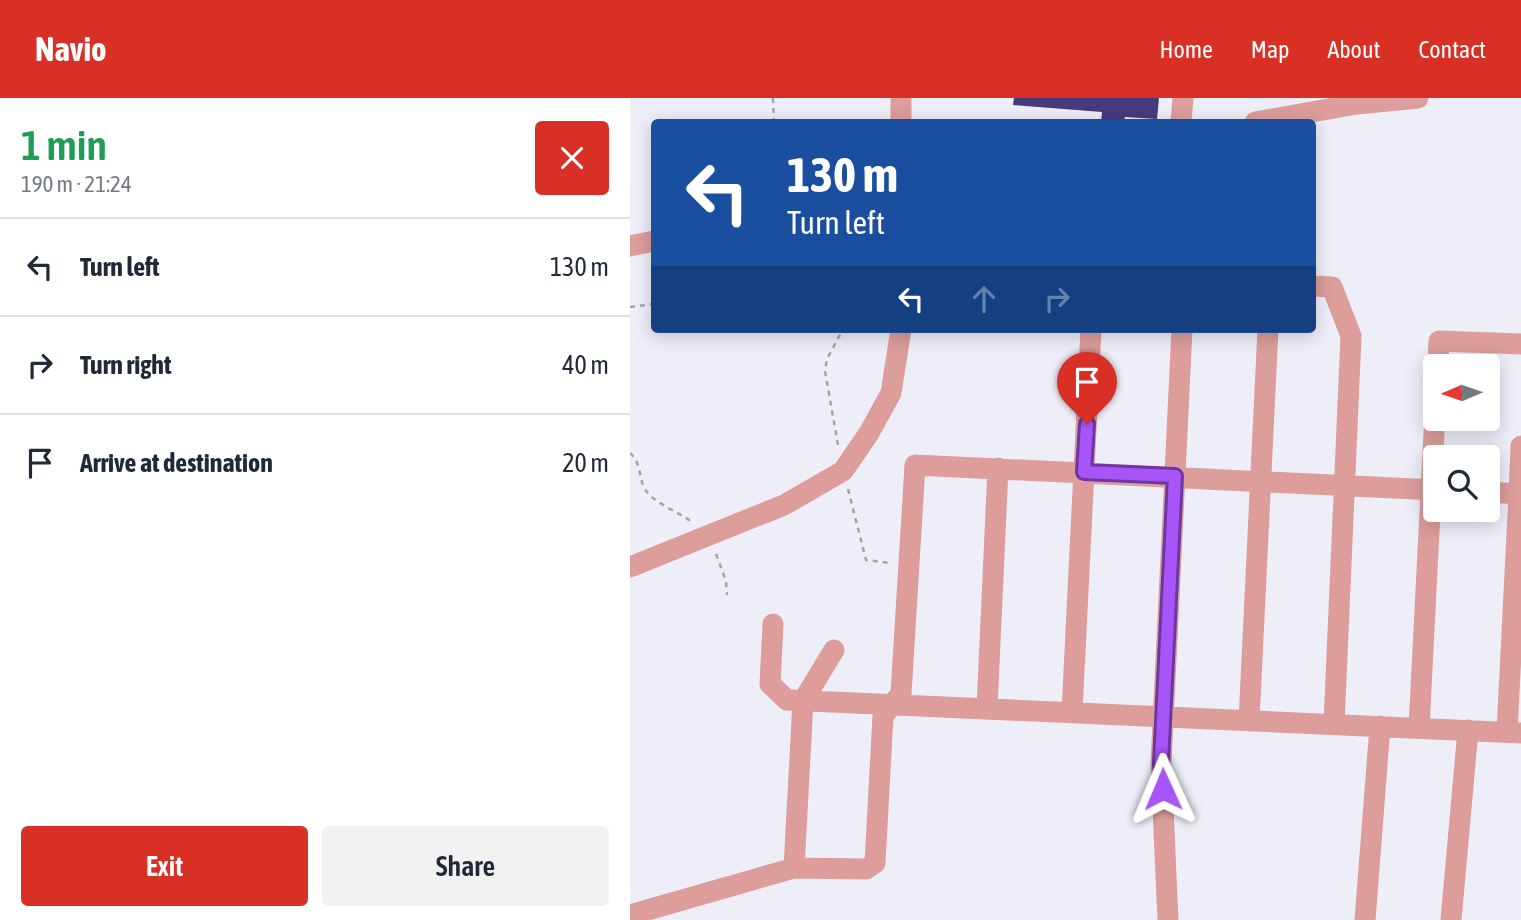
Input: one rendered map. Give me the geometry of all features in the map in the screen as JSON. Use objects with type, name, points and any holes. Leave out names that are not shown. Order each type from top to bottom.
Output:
[{"type":"street","points":[[901,98],[901,119]]},
{"type":"street","points":[[1181,119],[1183,98]]},
{"type":"street","points":[[1272,119],[1357,104],[1418,98]]},
{"type":"street","points":[[630,246],[651,242]]},
{"type":"street","points":[[1316,286],[1332,287],[1351,336],[1334,724]]},
{"type":"street","points":[[630,567],[785,505],[843,471],[869,433],[891,393],[900,333]]},
{"type":"street","points":[[1072,712],[1091,333]]},
{"type":"street","points":[[1168,920],[1161,763],[1182,333]]},
{"type":"street","points":[[1249,720],[1268,333]]},
{"type":"street","points":[[1438,354],[1439,341],[1521,344]]},
{"type":"street","points":[[773,624],[770,684],[787,700],[1514,732],[1521,446]]},
{"type":"street","points":[[630,915],[794,869],[866,869],[875,863],[883,716],[901,694],[915,465],[1423,488]]},
{"type":"street","points":[[987,708],[999,468]]},
{"type":"street","points":[[1500,493],[1519,494]]},
{"type":"street","points":[[1419,728],[1431,522]]},
{"type":"street","points":[[794,869],[803,701],[834,650]]},
{"type":"street","points":[[1365,920],[1380,726]]},
{"type":"street","points":[[1451,920],[1468,730]]},
{"type":"path","points":[[773,98],[774,119]]},
{"type":"path","points":[[630,307],[651,304]]},
{"type":"path","points":[[841,333],[827,359],[825,371],[843,471],[866,560],[908,564]]},
{"type":"path","points":[[630,453],[639,464],[643,487],[650,496],[676,510],[709,535],[726,581],[727,595]]},
{"type":"building","points":[[1014,98],[1159,98],[1157,119],[1101,119],[1102,112],[1013,105]]},
{"type":"route","points":[[1087,424],[1084,472],[1175,476],[1161,763],[1163,789]]}]
